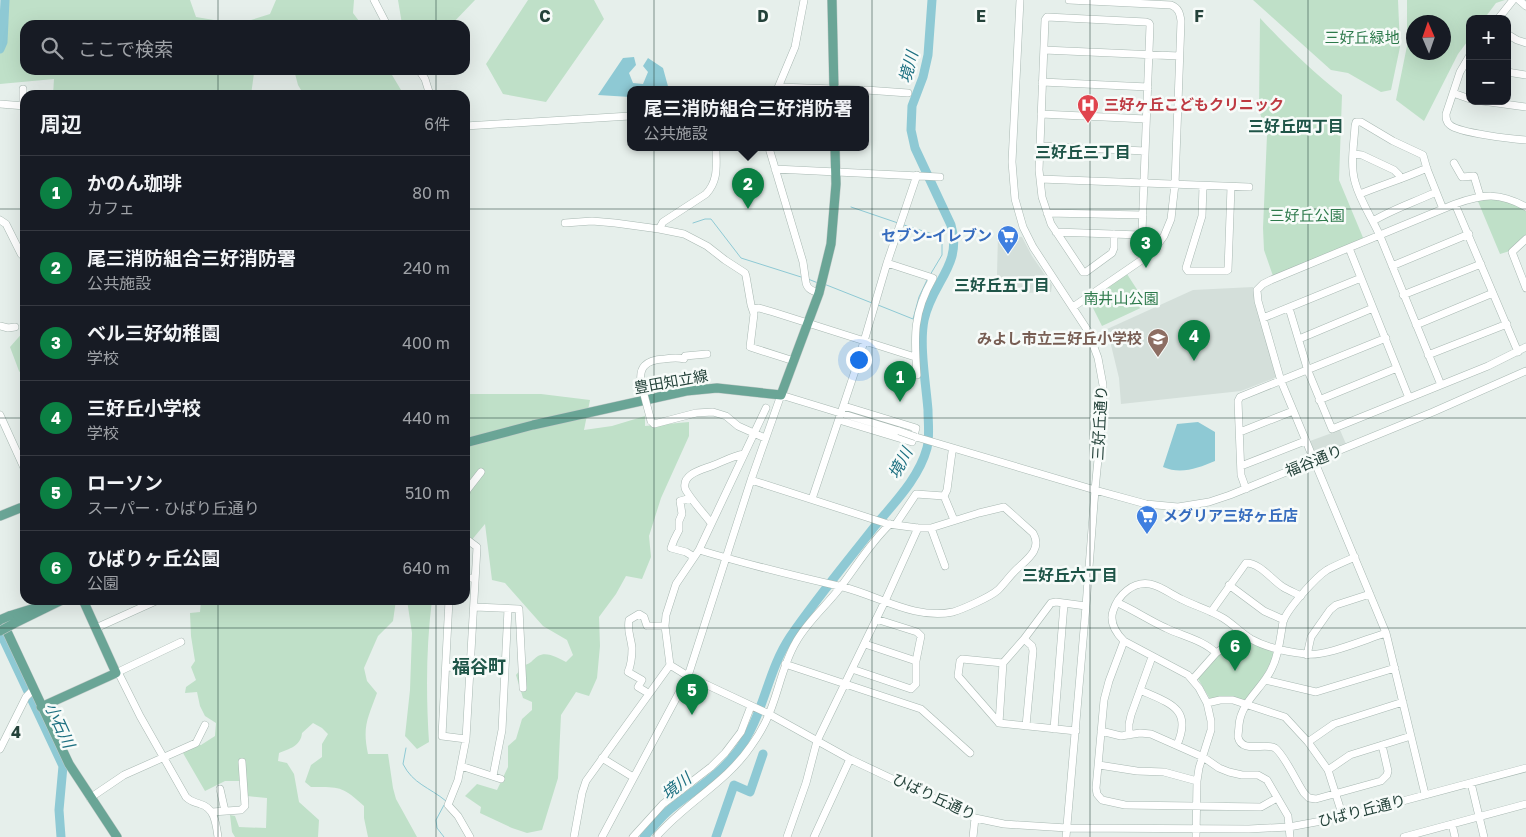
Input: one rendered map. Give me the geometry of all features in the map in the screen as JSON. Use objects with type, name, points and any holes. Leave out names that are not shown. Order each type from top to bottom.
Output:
[{"type":"main road","points":[[832,0],[834,86]]},
{"type":"main road","points":[[781,394],[819,293],[831,244],[835,206],[835,151]]},
{"type":"main road","name":"豊田知立線","points":[[470,442],[686,390],[717,388],[781,394]]},
{"type":"main road","points":[[0,516],[20,509]]},
{"type":"main road","points":[[0,620],[35,607],[49,605]]},
{"type":"main road","points":[[41,707],[116,673],[85,605]]},
{"type":"main road","points":[[0,631],[7,619]]},
{"type":"main road","points":[[7,619],[30,693],[41,707],[69,764],[117,837]]},
{"type":"street","points":[[374,0],[384,20]]},
{"type":"street","points":[[779,86],[795,47],[804,0]]},
{"type":"street","name":"三好丘通り","points":[[1020,0],[1012,162],[1015,199],[1033,247],[1084,324],[1091,338],[1098,358],[1103,385],[1104,408],[1095,490],[1066,837]]},
{"type":"street","points":[[1069,0],[1171,4],[1179,11],[1181,21],[1175,184],[1171,219],[1164,236],[1146,257],[1073,307]]},
{"type":"street","points":[[1501,15],[1513,0]]},
{"type":"street","points":[[1518,0],[1526,6]]},
{"type":"street","points":[[1056,232],[1114,234],[1140,235],[1142,232],[1150,25],[1146,22],[1046,18],[1045,20],[1040,179],[1042,197],[1047,213],[1056,232],[1083,272],[1086,272],[1112,253],[1114,234]]},
{"type":"street","points":[[1511,36],[1526,43]]},
{"type":"street","points":[[1044,50],[1179,56]]},
{"type":"street","points":[[1467,60],[1460,72],[1446,114],[1446,119],[1451,126],[1501,138],[1526,140]]},
{"type":"street","points":[[1511,73],[1526,75]]},
{"type":"street","points":[[422,75],[428,90]]},
{"type":"street","points":[[1042,82],[1148,87]]},
{"type":"street","points":[[869,90],[908,93]]},
{"type":"street","points":[[1452,93],[1466,98]]},
{"type":"street","points":[[0,104],[20,106]]},
{"type":"street","points":[[1511,105],[1526,107]]},
{"type":"street","points":[[1041,114],[1146,119]]},
{"type":"street","points":[[470,126],[627,116]]},
{"type":"street","points":[[1441,385],[1374,221],[1365,209],[1354,176],[1354,126],[1356,122],[1361,122],[1393,141],[1422,154],[1443,209]]},
{"type":"street","points":[[1040,146],[1145,151]]},
{"type":"street","points":[[659,228],[662,222],[706,194],[712,188],[716,176],[716,151]]},
{"type":"street","points":[[770,151],[804,262],[806,283],[812,291],[819,293]]},
{"type":"street","points":[[1354,154],[1361,154],[1394,170],[1400,179]]},
{"type":"street","points":[[1454,163],[1462,177],[1473,176]]},
{"type":"street","points":[[1360,194],[1427,168]]},
{"type":"street","points":[[1475,168],[1473,176],[1480,196]]},
{"type":"street","points":[[775,169],[938,176]]},
{"type":"street","points":[[812,499],[844,406],[888,263],[919,176]]},
{"type":"street","points":[[1040,179],[1249,187]]},
{"type":"street","points":[[1203,186],[1202,216],[1186,268],[1188,271],[1228,270],[1232,187]]},
{"type":"street","points":[[1374,221],[1387,213],[1412,204],[1436,192]]},
{"type":"street","points":[[1425,794],[1386,632],[1281,382],[1257,296],[1257,290],[1263,284],[1455,204],[1480,196],[1502,196],[1526,207]]},
{"type":"street","points":[[1455,204],[1518,352]]},
{"type":"street","points":[[1047,213],[1143,215]]},
{"type":"street","points":[[0,220],[6,224],[20,252]]},
{"type":"street","points":[[564,223],[592,221],[659,228],[690,237],[707,246],[724,260],[745,273],[753,308],[753,328],[750,347],[794,361]]},
{"type":"street","points":[[1392,266],[1468,234]]},
{"type":"street","points":[[1525,282],[1512,252],[1526,239]]},
{"type":"street","points":[[1349,248],[1409,398]]},
{"type":"street","points":[[888,263],[934,278],[924,296],[916,322],[914,345],[917,375]]},
{"type":"street","points":[[1403,295],[1481,264]]},
{"type":"street","points":[[1263,318],[1361,278]]},
{"type":"street","points":[[1416,325],[1493,293]]},
{"type":"street","points":[[753,308],[759,308],[915,357]]},
{"type":"street","points":[[1289,308],[1308,371],[1332,429],[1488,366],[1526,347]]},
{"type":"street","points":[[1299,339],[1374,308]]},
{"type":"street","points":[[1428,355],[1507,324]]},
{"type":"street","points":[[0,326],[15,327]]},
{"type":"street","points":[[1246,489],[1241,475],[1239,399],[1386,338]]},
{"type":"street","points":[[707,354],[685,356],[684,359],[653,360],[643,368],[640,378],[651,421],[654,424],[696,413],[713,412],[726,416],[738,426],[765,438]]},
{"type":"street","points":[[1319,400],[1397,368]]},
{"type":"street","name":"福谷通り","points":[[840,417],[899,431],[1146,504],[1178,507],[1209,502],[1246,489],[1526,371]]},
{"type":"street","points":[[602,837],[688,676],[751,480],[781,394],[912,442],[916,428],[844,406]]},
{"type":"street","points":[[574,837],[586,781],[670,665],[665,626],[666,615],[676,584],[699,550],[766,408]]},
{"type":"street","points":[[1240,432],[1293,411]]},
{"type":"street","points":[[0,415],[20,459]]},
{"type":"street","points":[[1242,466],[1305,441]]},
{"type":"street","points":[[952,452],[947,490],[944,496],[954,520]]},
{"type":"street","points":[[711,523],[691,498],[685,488],[685,483],[691,474],[744,454]]},
{"type":"street","points":[[470,486],[481,472]]},
{"type":"street","points":[[699,550],[725,559],[838,586],[884,604],[933,613],[955,611],[998,590],[1030,556],[1037,545],[1034,533],[1004,507],[979,512],[931,528],[918,528],[891,524],[751,480]]},
{"type":"street","points":[[656,837],[691,803],[716,784],[735,766],[750,747],[769,714],[786,664],[796,642],[871,544],[916,494],[944,496]]},
{"type":"street","points":[[691,498],[680,501],[682,514],[679,521],[680,530],[672,548],[686,552],[694,557]]},
{"type":"street","points":[[786,837],[806,783],[817,742],[884,604],[918,528]]},
{"type":"street","points":[[931,528],[945,566]]},
{"type":"street","points":[[470,542],[477,547],[466,739],[458,780],[448,805],[458,816],[470,837]]},
{"type":"street","points":[[1355,557],[1326,570],[1286,614],[1278,650],[1271,670],[1245,704],[1239,722],[1238,733],[1242,743],[1248,747],[1270,746],[1278,751],[1302,791],[1309,798],[1316,799],[1383,779],[1388,769],[1382,745]]},
{"type":"street","points":[[1212,612],[1229,585],[1246,563],[1249,562],[1282,586],[1301,596]]},
{"type":"street","points":[[470,578],[475,578]]},
{"type":"street","points":[[1196,837],[1197,781],[1211,730],[1208,703],[1193,679],[1180,670],[1124,641],[1117,633],[1113,624],[1113,611],[1126,591],[1132,587],[1150,584],[1225,619],[1243,634],[1257,642],[1278,650],[1307,655],[1324,653],[1386,632]]},
{"type":"street","points":[[1229,585],[1264,611],[1284,620]]},
{"type":"street","points":[[1307,655],[1311,637],[1330,610],[1336,605],[1370,594]]},
{"type":"street","points":[[1118,602],[1165,628],[1204,644],[1216,653]]},
{"type":"street","points":[[999,723],[1003,663],[1051,603],[1086,606]]},
{"type":"street","points":[[1054,729],[1064,604]]},
{"type":"street","points":[[96,628],[147,605]]},
{"type":"street","points":[[450,605],[442,736],[466,739]]},
{"type":"street","points":[[475,607],[519,609],[523,688]]},
{"type":"street","points":[[493,776],[502,730],[508,609]]},
{"type":"street","points":[[648,694],[638,688],[642,680],[628,672],[632,647],[627,630],[629,620],[639,614],[644,617],[647,626],[665,626]]},
{"type":"street","points":[[852,669],[912,689],[916,684],[916,661],[921,636],[918,632],[876,619]]},
{"type":"street","points":[[1193,679],[1216,653],[1243,634]]},
{"type":"street","points":[[1024,639],[1032,646],[1033,651],[1026,726]]},
{"type":"street","points":[[1124,641],[1104,700],[1097,791],[1100,798],[1105,801],[1131,806],[1197,807],[1261,807],[1278,798]]},
{"type":"street","points":[[181,642],[116,673],[119,674],[140,716],[186,797],[190,801],[204,805],[212,812],[218,837]]},
{"type":"street","points":[[865,644],[916,661]]},
{"type":"street","points":[[1129,735],[1130,720],[1152,657]]},
{"type":"street","points":[[1003,663],[962,659],[958,676],[999,723],[1076,731]]},
{"type":"street","points":[[786,664],[921,709],[970,753]]},
{"type":"street","name":"ひばり丘通り","points":[[670,665],[688,676],[769,714],[850,759],[975,818],[1004,824],[1067,828],[1249,829],[1289,827],[1343,817],[1526,768]]},
{"type":"street","points":[[446,667],[504,669]]},
{"type":"street","points":[[1265,680],[1316,692],[1395,668]]},
{"type":"street","points":[[1140,690],[1170,703],[1178,711],[1183,731],[1177,745]]},
{"type":"street","points":[[0,749],[30,693]]},
{"type":"street","points":[[1208,703],[1215,700],[1233,700],[1286,717],[1308,742],[1328,770],[1343,817]]},
{"type":"street","points":[[1308,742],[1334,724],[1403,702]]},
{"type":"street","points":[[633,837],[663,804],[711,767],[725,753],[741,732],[751,706]]},
{"type":"street","points":[[90,798],[124,775],[196,743],[205,725]]},
{"type":"street","points":[[1101,731],[1121,736],[1140,733],[1151,734],[1203,757],[1219,768],[1229,772],[1262,776],[1267,780],[1288,816],[1290,837]]},
{"type":"street","points":[[1328,770],[1350,755],[1411,736]]},
{"type":"street","points":[[602,758],[633,777]]},
{"type":"street","points":[[814,837],[850,759]]},
{"type":"street","points":[[212,812],[241,810],[245,806],[242,762]]},
{"type":"street","points":[[1099,765],[1137,771],[1164,772],[1197,781]]},
{"type":"street","points":[[461,766],[501,779]]},
{"type":"street","points":[[1471,783],[1484,837]]},
{"type":"street","points":[[220,789],[225,811]]},
{"type":"street","points":[[1404,837],[1526,804]]},
{"type":"street","points":[[972,837],[975,818]]},
{"type":"street","points":[[1452,824],[1455,837]]},
{"type":"shaded area","points":[[998,235],[1022,237],[1032,256],[1052,285],[1051,292],[998,294]]},
{"type":"shaded area","points":[[1253,287],[1277,377],[1241,391],[1121,404],[1119,378],[1111,345],[1105,330],[1193,290]]},
{"type":"shaded area","points":[[1340,430],[1346,444],[1316,456],[1310,441]]},
{"type":"green space","points":[[5,0],[190,0],[196,17],[214,20],[20,20],[20,75],[254,75],[252,90],[53,90],[54,79],[0,84],[0,52],[4,45]]},
{"type":"green space","points":[[276,0],[354,0],[353,13],[358,20],[251,20],[270,14]]},
{"type":"green space","points":[[398,0],[475,0],[456,20],[401,20]]},
{"type":"green space","points":[[528,0],[594,0],[604,19],[546,102],[503,94],[486,64]]},
{"type":"green space","name":"三好丘緑地","points":[[1253,0],[1398,0],[1400,47],[1391,90],[1381,92],[1348,73],[1331,70]]},
{"type":"green space","name":"三好丘緑地","points":[[1407,0],[1505,0],[1496,3],[1487,15],[1466,15],[1466,43],[1458,54],[1424,121],[1396,100],[1406,51],[1406,60],[1451,60],[1451,15],[1407,15]]},
{"type":"green space","name":"三好丘公園","points":[[1260,18],[1300,58],[1342,95],[1339,180],[1364,240],[1273,276],[1264,250],[1263,228],[1267,135],[1259,110]]},
{"type":"green space","points":[[295,75],[392,75],[401,90],[301,90]]},
{"type":"green space","points":[[1498,198],[1526,208],[1526,238],[1513,250],[1500,254],[1477,199]]},
{"type":"green space","name":"南井山公園","points":[[1127,274],[1147,305],[1102,326],[1089,300]]},
{"type":"green space","points":[[20,336],[20,372],[19,371],[10,347]]},
{"type":"green space","points":[[470,394],[541,394],[590,400],[584,430],[612,426],[645,416],[645,426],[689,422],[689,436],[661,498],[649,536],[651,557],[642,579],[626,576],[616,594],[599,617],[600,646],[597,678],[589,696],[576,692],[561,715],[558,778],[542,830],[527,833],[480,813],[481,807],[465,796],[477,784],[497,790],[508,767],[508,746],[516,739],[522,719],[532,710],[532,702],[523,698],[516,675],[524,665],[538,656],[545,654],[566,662],[573,655],[567,640],[543,626],[505,583],[492,580],[485,524],[470,542]]},
{"type":"green space","points":[[201,605],[395,605],[393,621],[378,636],[364,668],[367,681],[377,693],[367,722],[366,744],[368,754],[388,754],[396,799],[417,837],[368,837],[364,818],[364,806],[357,799],[340,789],[311,787],[305,782],[311,765],[322,757],[322,744],[328,734],[313,723],[302,733],[297,744],[279,753],[278,761],[287,763],[294,774],[299,802],[319,820],[318,837],[235,837],[232,832],[230,815],[235,816],[239,827],[266,828],[267,798],[247,796],[246,781],[225,781],[205,791],[183,753],[190,744],[201,745],[215,736],[216,723],[205,716],[200,706],[197,692],[185,693],[186,687],[196,680],[191,667],[195,661],[190,613],[200,612]]},
{"type":"green space","points":[[408,605],[432,605],[427,671],[429,742],[417,749],[405,736],[410,690],[412,633]]},
{"type":"green space","points":[[1242,637],[1275,653],[1264,675],[1246,701],[1228,697],[1210,699],[1197,677],[1219,653]]},
{"type":"water","points":[[634,57],[636,65],[629,73],[633,83],[643,84],[648,72],[643,66],[648,58],[663,68],[668,86],[627,86],[627,97],[598,95],[623,58]]},
{"type":"water","points":[[1198,422],[1215,432],[1215,461],[1196,468],[1183,470],[1163,467],[1177,424]]},
{"type":"waterway","points":[[0,49],[3,42],[5,0]]},
{"type":"waterway","name":"境川","points":[[644,837],[667,812],[712,777],[736,753],[753,725],[775,665],[790,637],[831,581],[905,490],[918,470],[927,448],[929,434],[923,353],[924,320],[933,295],[950,263],[954,239],[951,225],[915,148],[911,130],[912,106],[923,77],[928,55],[932,0]]},
{"type":"waterway","points":[[851,207],[898,223]]},
{"type":"waterway","points":[[693,223],[711,219],[741,258],[801,277]]},
{"type":"waterway","points":[[904,225],[942,237],[942,255],[930,275]]},
{"type":"waterway","points":[[808,279],[818,283]]},
{"type":"waterway","points":[[878,305],[913,319],[919,297],[927,280]]},
{"type":"waterway","points":[[824,284],[872,303]]},
{"type":"waterway","name":"小石川","points":[[0,632],[63,766],[59,810],[61,837]]},
{"type":"waterway","points":[[406,748],[403,764],[407,771],[417,781],[446,801]]},
{"type":"waterway","points":[[716,837],[734,785],[750,792],[763,754]]},
{"type":"waterway","points":[[444,805],[436,820],[437,828],[444,837]]},
{"type":"place","name":"三好ヶ丘こどもクリニック","points":[[1088,124]]},
{"type":"place","name":"尾三消防組合三好消防署","points":[[748,209]]},
{"type":"place","name":"セブン-イレブン","points":[[1008,255]]},
{"type":"place","name":"ベル三好幼稚園","points":[[1146,268]]},
{"type":"place","name":"みよし市立三好丘小学校","points":[[1158,358]]},
{"type":"place","name":"三好丘小学校","points":[[1194,361]]},
{"type":"place","name":"かのん珈琲","points":[[900,402]]},
{"type":"place","name":"メグリア三好ヶ丘店","points":[[1147,535]]},
{"type":"place","name":"ひばりヶ丘公園","points":[[1235,671]]},
{"type":"place","name":"ローソン","points":[[692,715]]},
{"type":"district","name":"三好丘四丁目","points":[[1296,126]]},
{"type":"district","name":"三好丘三丁目","points":[[1083,152]]},
{"type":"district","name":"三好丘五丁目","points":[[1002,285]]},
{"type":"district","name":"三好丘六丁目","points":[[1070,575]]},
{"type":"district","name":"福谷町","points":[[479,667]]}]
